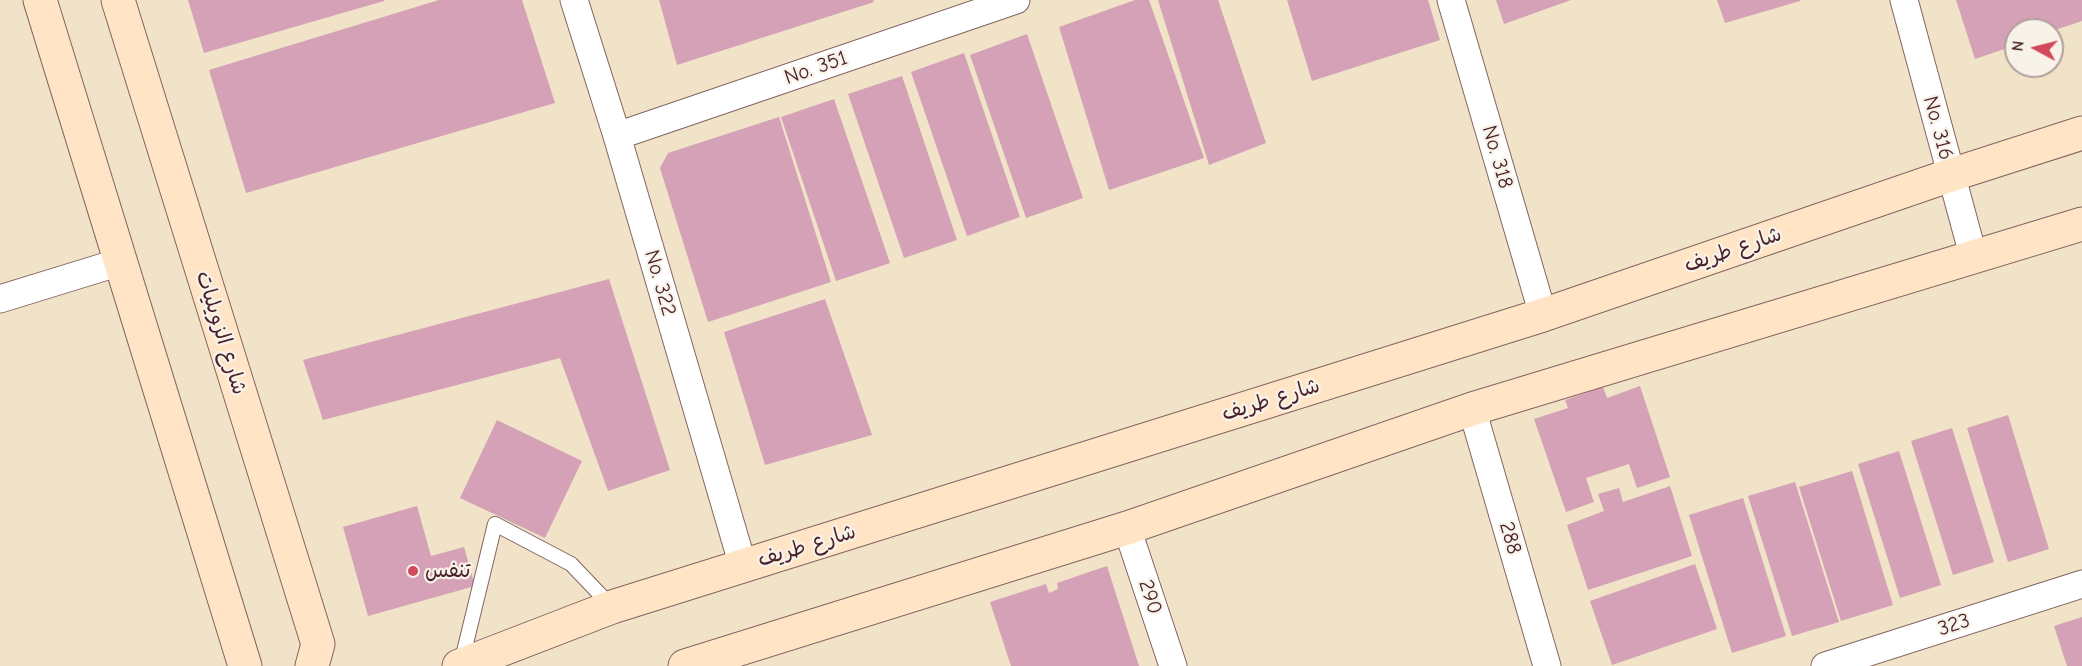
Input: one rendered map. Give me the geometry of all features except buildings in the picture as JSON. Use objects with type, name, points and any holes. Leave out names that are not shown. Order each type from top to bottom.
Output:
[{"type":"street","points":[[40,0],[245,666]]},
{"type":"street","name":"شارع الزويليات","points":[[117,0],[318,644],[312,666]]},
{"type":"street","name":"No. 322","points":[[574,0],[617,136],[743,566]]},
{"type":"street","name":"No. 318","points":[[1451,0],[1543,315]]},
{"type":"street","name":"No. 316","points":[[1904,0],[1973,255]]},
{"type":"street","name":"No. 351","points":[[617,136],[1010,1]]},
{"type":"street","name":"شارع طريف","points":[[460,666],[612,607],[1543,315],[1951,175],[2082,133]]},
{"type":"street","points":[[685,666],[1127,528],[1472,409],[1973,255],[2082,224]]},
{"type":"street","points":[[0,299],[120,262]]},
{"type":"street","name":"288","points":[[1472,409],[1547,666]]},
{"type":"street","name":"290","points":[[1127,528],[1173,666]]},
{"type":"street","name":"323","points":[[1825,666],[1898,655],[2082,584]]},
{"type":"lane","points":[[460,666],[495,524],[571,564],[612,607]]},
{"type":"place","name":"تنفس","points":[[413,571]]}]
